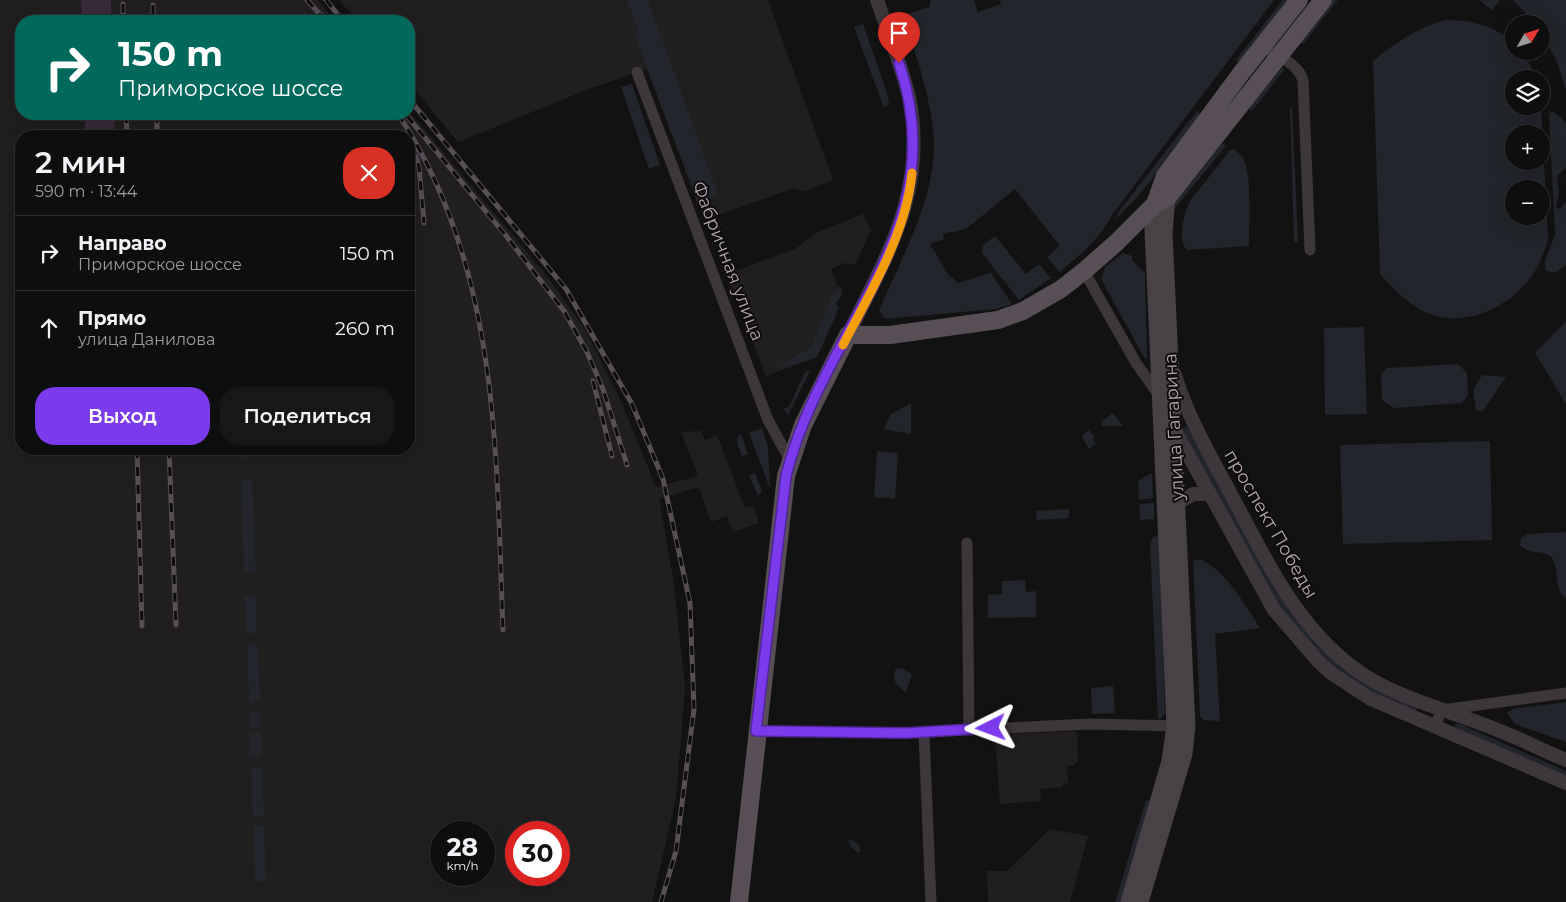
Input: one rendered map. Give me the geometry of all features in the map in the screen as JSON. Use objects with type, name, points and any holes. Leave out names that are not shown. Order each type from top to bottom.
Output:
[{"type":"main road","name":"улица Гагарина","points":[[1141,902],[1185,754],[1181,726],[1161,440],[1152,229],[1161,201],[1165,176],[1299,0]]},
{"type":"main road","points":[[739,902],[756,731],[786,476],[790,460],[814,400],[848,335],[890,336],[998,320],[1024,311],[1040,302],[1084,271],[1161,201],[1323,0]]},
{"type":"main road","name":"улица Гагарина","points":[[1128,902],[1181,726],[1178,503],[1165,233],[1161,201]]},
{"type":"street","points":[[848,335],[904,215],[912,168],[914,143],[909,98],[877,0]]},
{"type":"street","points":[[1263,46],[1278,57],[1293,64],[1300,71],[1303,80],[1310,250]]},
{"type":"street","name":"Фабричная улица","points":[[637,72],[768,420],[790,460]]},
{"type":"street","points":[[1084,271],[1136,363],[1159,395],[1175,430],[1269,602],[1301,644],[1331,673],[1369,698],[1566,784]]},
{"type":"street","name":"проспект Победы","points":[[1171,364],[1194,424],[1288,597],[1314,630],[1352,668],[1369,678],[1566,760]]},
{"type":"street","points":[[1161,440],[1186,422],[1194,424]]},
{"type":"street","points":[[1178,503],[1193,494],[1210,494]]},
{"type":"street","points":[[967,543],[969,730]]},
{"type":"street","points":[[1434,728],[1442,710],[1566,693]]},
{"type":"street","points":[[756,731],[924,732],[1089,724],[1181,726]]},
{"type":"street","points":[[924,732],[931,902]]},
{"type":"shaded area","points":[[0,0],[81,0],[82,15],[15,15],[15,120],[85,120],[85,130],[15,130],[15,455],[415,455],[415,130],[115,130],[114,120],[415,120],[415,118],[547,276],[586,331],[620,399],[656,487],[698,476],[681,432],[701,431],[705,440],[717,435],[745,508],[753,506],[759,523],[733,532],[727,516],[711,522],[699,487],[659,499],[674,584],[685,688],[676,799],[652,902],[0,902]]},
{"type":"shaded area","points":[[81,0],[111,0],[112,15],[82,15]]},
{"type":"shaded area","points":[[111,0],[318,0],[329,15],[112,15]]},
{"type":"shaded area","points":[[339,0],[768,0],[833,180],[803,192],[794,188],[704,220],[647,69],[589,89],[458,142],[415,90],[415,15],[352,15]]},
{"type":"shaded area","points":[[627,0],[648,0],[718,194],[698,202],[635,37],[639,33]]},
{"type":"shaded area","points":[[974,0],[978,12],[1001,4],[1000,0],[1274,0],[1112,215],[1102,231],[1081,254],[1059,272],[1047,257],[1060,246],[1015,189],[966,229],[943,234],[944,239],[930,244],[948,274],[958,283],[991,273],[1012,304],[996,309],[885,319],[879,311],[908,246],[930,182],[934,140],[931,117],[927,94],[911,39],[909,22],[910,13],[930,7],[930,1]]},
{"type":"shaded area","points":[[1283,0],[1290,0],[1240,62],[1235,61]]},
{"type":"shaded area","points":[[1330,0],[1338,0],[1303,44],[1296,42]]},
{"type":"shaded area","points":[[1479,0],[1500,0],[1492,10]]},
{"type":"shaded area","points":[[1513,0],[1566,0],[1566,90],[1557,62],[1550,48],[1550,15],[1527,15]]},
{"type":"shaded area","points":[[1445,20],[1464,21],[1473,22],[1505,35],[1505,60],[1528,60],[1532,70],[1505,70],[1505,115],[1541,115],[1542,125],[1505,125],[1505,170],[1544,170],[1545,180],[1505,180],[1505,225],[1547,225],[1548,239],[1543,255],[1526,284],[1514,295],[1486,312],[1470,317],[1438,316],[1423,311],[1400,294],[1380,274],[1373,61],[1407,36]]},
{"type":"shaded area","points":[[863,24],[887,93],[889,104],[884,108],[854,27]]},
{"type":"shaded area","points":[[1282,68],[1284,70],[1252,111],[1248,108]]},
{"type":"shaded area","points":[[632,84],[660,165],[649,169],[621,87]]},
{"type":"shaded area","points":[[1292,106],[1298,241],[1296,242],[1294,241],[1290,109]]},
{"type":"shaded area","points":[[1197,111],[1202,115],[1140,194],[1115,220],[1120,210]]},
{"type":"shaded area","points":[[1554,112],[1566,123],[1566,167],[1557,176],[1559,193],[1556,207],[1559,209],[1566,202],[1566,265],[1554,273],[1545,270],[1545,261],[1555,235],[1550,113]]},
{"type":"shaded area","points":[[85,120],[114,120],[115,130],[85,130]]},
{"type":"shaded area","points":[[1222,143],[1226,146],[1172,212],[1172,202],[1181,190],[1190,184]]},
{"type":"shaded area","points":[[1233,149],[1242,157],[1247,168],[1250,202],[1249,246],[1187,250],[1182,239],[1182,232],[1190,201],[1230,150]]},
{"type":"shaded area","points":[[863,214],[871,230],[855,265],[845,263],[831,269],[838,287],[840,286],[842,289],[841,296],[836,304],[839,308],[817,357],[766,376],[727,274],[795,249],[814,234]]},
{"type":"shaded area","points":[[995,236],[1026,274],[1039,264],[1051,278],[1019,300],[982,253],[983,245]]},
{"type":"shaded area","points":[[1123,253],[1132,256],[1132,260],[1145,273],[1147,357],[1145,359],[1101,279],[1105,267]]},
{"type":"shaded area","points":[[842,289],[841,296],[836,304],[839,308],[817,357],[801,363],[775,368],[811,347],[832,296]]},
{"type":"shaded area","points":[[1566,321],[1566,404],[1535,353]]},
{"type":"shaded area","points":[[1364,327],[1367,414],[1325,415],[1324,328]]},
{"type":"shaded area","points":[[1458,364],[1467,373],[1468,395],[1462,403],[1393,408],[1382,400],[1381,375],[1386,368]]},
{"type":"shaded area","points":[[810,371],[788,415],[783,408],[789,407],[805,372]]},
{"type":"shaded area","points":[[1482,375],[1506,377],[1482,412],[1476,410],[1473,390]]},
{"type":"shaded area","points":[[911,403],[911,434],[883,429],[891,414]]},
{"type":"shaded area","points":[[1113,413],[1123,426],[1102,426],[1102,421]]},
{"type":"shaded area","points":[[1187,426],[1303,625],[1419,707],[1418,710],[1411,711],[1359,685],[1338,670],[1298,631],[1277,603],[1183,432],[1183,428]]},
{"type":"shaded area","points":[[762,428],[768,447],[770,489],[749,433]]},
{"type":"shaded area","points":[[1089,430],[1095,437],[1093,439],[1096,444],[1089,449],[1082,436]]},
{"type":"shaded area","points":[[741,434],[748,454],[742,456],[737,443],[738,436]]},
{"type":"shaded area","points":[[1490,441],[1492,540],[1343,544],[1340,445]]},
{"type":"shaded area","points":[[877,451],[898,453],[895,499],[874,497]]},
{"type":"shaded area","points":[[252,455],[248,460],[244,460],[240,456]]},
{"type":"shaded area","points":[[755,473],[762,492],[758,495],[749,476]]},
{"type":"shaded area","points":[[1152,473],[1153,498],[1139,500],[1138,481]]},
{"type":"shaded area","points":[[252,479],[256,572],[244,572],[241,480]]},
{"type":"shaded area","points":[[1154,503],[1154,519],[1140,520],[1139,504]]},
{"type":"shaded area","points":[[1069,509],[1069,518],[1037,520],[1036,511]]},
{"type":"shaded area","points":[[1566,532],[1566,598],[1559,590],[1556,568],[1552,558],[1549,555],[1528,550],[1520,545],[1521,538],[1528,534]]},
{"type":"shaded area","points":[[1159,535],[1165,714],[1158,720],[1150,544],[1153,537]]},
{"type":"shaded area","points":[[1201,559],[1211,565],[1227,581],[1260,628],[1215,634],[1220,721],[1204,720],[1200,716],[1193,561]]},
{"type":"shaded area","points":[[1025,580],[1026,592],[1036,591],[1036,617],[988,618],[988,595],[1002,594],[1002,581]]},
{"type":"shaded area","points":[[256,595],[257,633],[246,633],[245,596]]},
{"type":"shaded area","points":[[247,645],[258,645],[260,701],[249,702]]},
{"type":"shaded area","points":[[902,668],[912,674],[906,693],[894,680],[896,669]]},
{"type":"shaded area","points":[[1113,686],[1115,713],[1092,714],[1091,688]]},
{"type":"shaded area","points":[[1566,702],[1566,742],[1515,724],[1507,713],[1513,709]]},
{"type":"shaded area","points":[[249,713],[260,713],[261,727],[250,727]]},
{"type":"shaded area","points":[[1455,724],[1460,724],[1566,771],[1566,779],[1455,730]]},
{"type":"shaded area","points":[[1074,731],[1077,734],[1078,761],[1074,765],[1067,766],[1068,783],[1063,783],[1063,787],[1040,789],[1041,801],[1000,804],[995,735]]},
{"type":"shaded area","points":[[250,733],[261,733],[262,755],[250,756]]},
{"type":"shaded area","points":[[251,767],[262,767],[264,816],[253,816]]},
{"type":"shaded area","points":[[1146,800],[1150,801],[1121,902],[1115,902]]},
{"type":"shaded area","points":[[264,825],[266,881],[255,882],[253,826]]},
{"type":"shaded area","points":[[1050,829],[1088,836],[1070,902],[988,902],[987,871],[1007,871]]},
{"type":"shaded area","points":[[851,839],[859,845],[861,850],[858,853],[850,846],[848,841]]},
{"type":"railway","points":[[307,0],[321,15]]},
{"type":"railway","points":[[326,0],[338,15]]},
{"type":"railway","points":[[123,4],[123,15]]},
{"type":"railway","points":[[153,5],[153,15]]},
{"type":"railway","points":[[415,106],[566,289],[632,404],[663,479],[690,603],[694,709],[676,851],[661,902]]},
{"type":"railway","points":[[126,120],[127,130]]},
{"type":"railway","points":[[157,120],[157,130]]},
{"type":"railway","points":[[401,120],[407,130]]},
{"type":"railway","points":[[410,120],[507,237],[564,311],[586,350],[603,389],[627,465]]},
{"type":"railway","points":[[415,144],[432,173],[456,235],[474,298],[486,363],[494,430],[503,630]]},
{"type":"railway","points":[[415,153],[419,167],[424,223]]},
{"type":"railway","points":[[593,381],[612,456]]},
{"type":"railway","points":[[137,455],[142,626]]},
{"type":"railway","points":[[169,455],[176,625]]},
{"type":"slow traffic","points":[[843,345],[900,225],[908,198],[912,173]]},
{"type":"route","points":[[899,63],[909,98],[912,119],[914,143],[911,185],[904,215],[896,234],[880,270],[802,425],[790,460],[786,476],[775,590],[756,731],[906,733],[991,728]]}]
